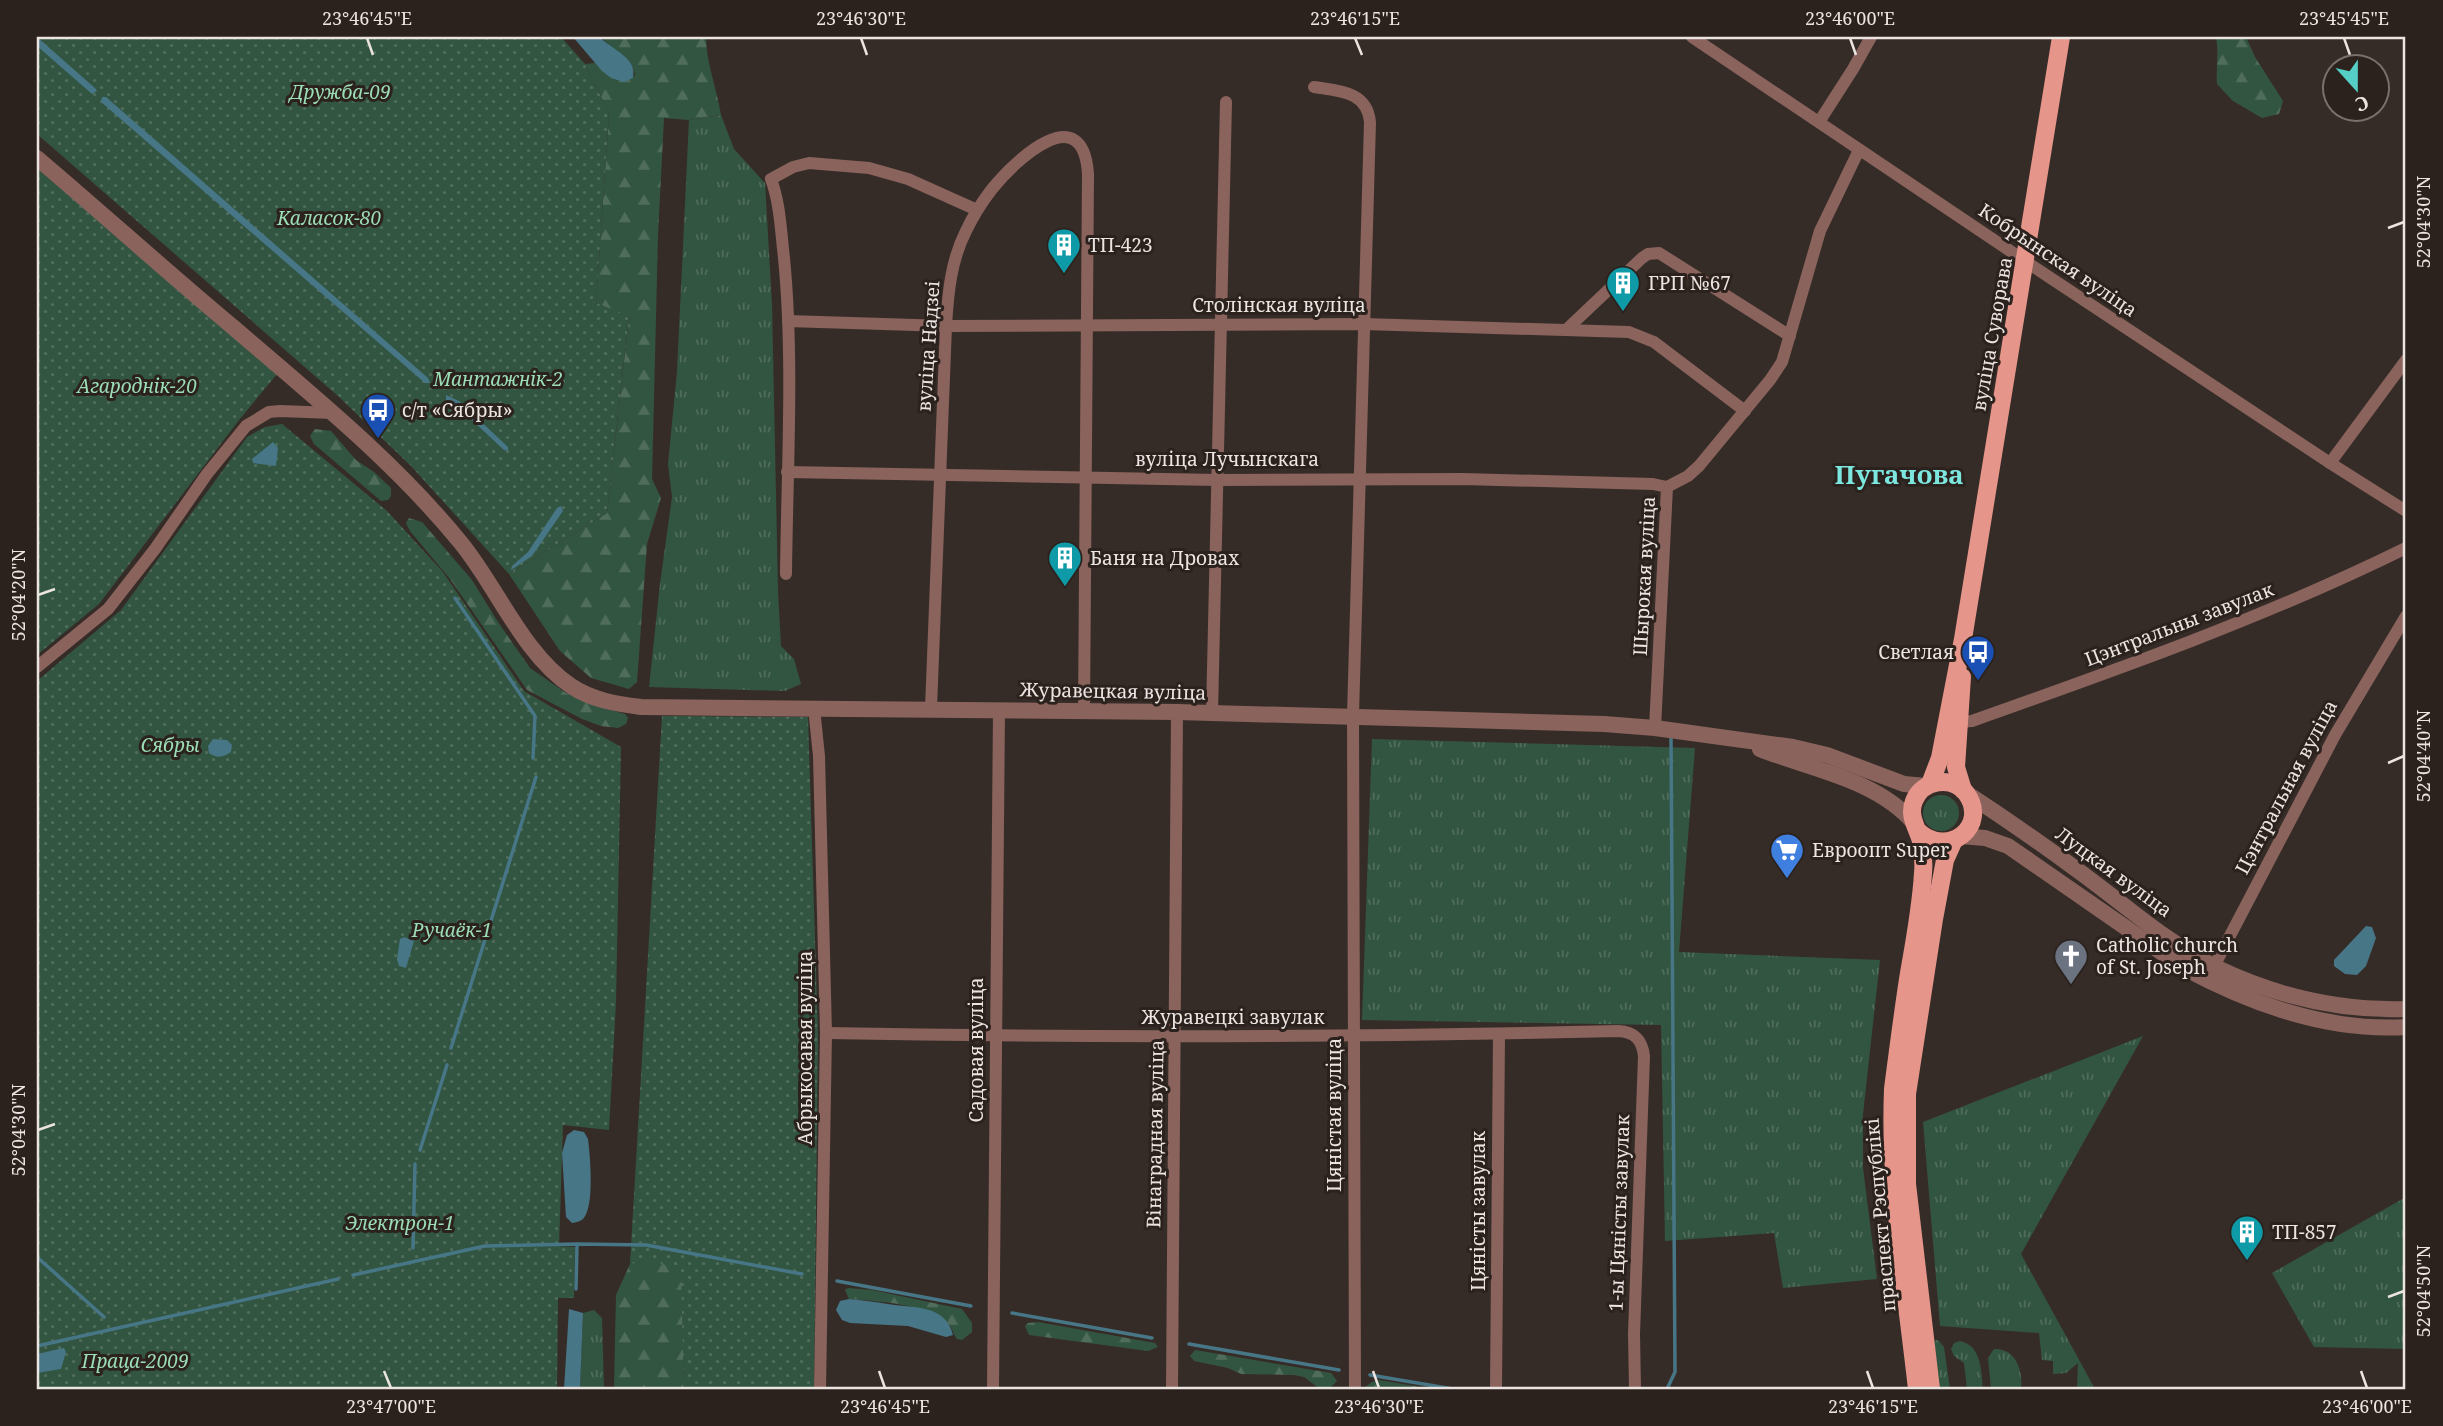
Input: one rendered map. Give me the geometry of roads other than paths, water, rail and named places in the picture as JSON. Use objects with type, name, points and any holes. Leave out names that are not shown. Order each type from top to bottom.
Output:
[{"type":"main road","name":"вуліца Суворава","points":[[1928,785],[1940,758],[1963,639],[2062,37]]},
{"type":"main road","name":"вуліца Суворава","points":[[1963,639],[1956,767],[1964,791]]},
{"type":"main road","points":[[1928,785],[1947,782],[1964,791]]},
{"type":"main road","name":"праспект Рэспублікі","points":[[1917,1389],[1897,1208],[1892,1111],[1893,1088],[1921,902],[1924,859],[1912,813],[1913,803],[1928,785]]},
{"type":"main road","name":"праспект Рэспублікі","points":[[1931,1389],[1907,1184],[1907,1094],[1945,860],[1958,838],[1968,829],[1973,811],[1964,791]]},
{"type":"main road","points":[[1916,827],[1934,842],[1958,838]]},
{"type":"street","name":"Кобрынская вуліца","points":[[1692,37],[2026,262],[2406,511]]},
{"type":"street","points":[[1819,122],[1871,37]]},
{"type":"street","name":"Цяністая вуліца","points":[[1314,87],[1357,96],[1365,104],[1370,116],[1353,715],[1355,1389]]},
{"type":"street","points":[[1212,713],[1226,102]]},
{"type":"street","name":"вуліца Надзеі","points":[[931,708],[946,326],[954,264],[960,244],[977,210],[1003,176],[1044,142],[1061,136],[1077,142],[1088,165],[1089,324],[1084,712]]},
{"type":"street","name":"Шырокая вуліца","points":[[1655,728],[1667,487],[1694,471],[1776,371],[1786,352],[1807,267],[1820,231],[1859,150]]},
{"type":"street","name":"Журавецкая вуліца","points":[[37,158],[334,413],[411,487],[459,540],[518,626],[560,678],[583,693],[617,705],[1353,715],[1574,722],[1655,728],[1793,747],[1827,755],[1893,781],[1928,785]]},
{"type":"street","points":[[786,574],[788,321],[777,201],[771,179],[793,167],[808,163],[869,168],[908,178],[977,210]]},
{"type":"street","points":[[1567,329],[1642,258],[1659,253],[1790,336]]},
{"type":"street","name":"Столінская вуліца","points":[[788,321],[946,326],[1364,324],[1629,332],[1646,337],[1745,411]]},
{"type":"street","points":[[2330,463],[2406,360]]},
{"type":"street","points":[[37,667],[108,609],[155,549],[207,474],[246,426],[269,412],[334,413]]},
{"type":"street","name":"вуліца Лучынскага","points":[[787,472],[1217,480],[1358,478],[1571,481],[1653,484],[1667,487]]},
{"type":"street","name":"Цэнтральны завулак","points":[[1960,722],[1972,721],[2168,650],[2266,611],[2406,548]]},
{"type":"street","name":"Цэнтральная вуліца","points":[[2210,973],[2341,723],[2406,616]]},
{"type":"street","name":"Абрыкосавая вуліца","points":[[814,708],[818,744],[825,1033],[820,1389]]},
{"type":"street","name":"Садовая вуліца","points":[[993,1389],[999,710]]},
{"type":"street","name":"Вінаградная вуліца","points":[[1172,1389],[1177,712]]},
{"type":"street","name":"Журавецкая вуліца","points":[[1738,740],[1872,790],[1892,801],[1916,827]]},
{"type":"street","name":"Луцкая вуліца","points":[[1964,791],[2080,872],[2210,973],[2289,1012],[2364,1026],[2406,1027]]},
{"type":"street","name":"Луцкая вуліца","points":[[1958,838],[1986,838],[2008,846],[2184,968],[2239,977],[2305,1000],[2374,1009],[2406,1009]]},
{"type":"street","name":"Журавецкі завулак","points":[[825,1033],[1175,1037],[1618,1031],[1630,1033],[1639,1039]]},
{"type":"street","name":"Цяністы завулак","points":[[1496,1389],[1499,1034]]},
{"type":"street","name":"1-ы Цяністы завулак","points":[[1635,1389],[1634,1334],[1644,1056],[1639,1039]]},
{"type":"water","points":[[37,37],[97,91],[92,94],[37,46]]},
{"type":"water","points":[[573,37],[600,37],[628,60],[634,71],[633,78],[624,82],[611,78]]},
{"type":"water","points":[[102,97],[106,97],[428,378],[430,383],[425,383],[101,102]]},
{"type":"water","points":[[446,395],[459,401],[508,447],[508,451],[446,400]]},
{"type":"water","points":[[273,442],[278,448],[276,466],[253,463],[252,459]]},
{"type":"water","points":[[561,506],[563,511],[532,556],[511,570],[528,552]]},
{"type":"water","points":[[213,739],[227,740],[232,745],[231,752],[220,757],[209,753],[208,746]]},
{"type":"water","points":[[2366,926],[2372,927],[2376,938],[2366,966],[2357,975],[2345,974],[2334,966],[2334,960]]},
{"type":"water","points":[[404,937],[414,941],[406,968],[399,966],[397,959],[400,939]]},
{"type":"water","points":[[574,1130],[584,1132],[588,1139],[591,1180],[587,1213],[582,1220],[572,1223],[566,1217],[562,1153],[567,1135]]},
{"type":"water","points":[[849,1299],[927,1309],[943,1318],[953,1335],[946,1337],[908,1326],[850,1323],[842,1320],[836,1310],[840,1301]]},
{"type":"water","points":[[569,1309],[583,1313],[580,1389],[564,1389]]},
{"type":"water","points":[[64,1348],[66,1352],[61,1369],[37,1373],[37,1354]]},
{"type":"waterway","points":[[455,598],[535,716],[533,758]]},
{"type":"waterway","points":[[1667,1389],[1675,1372],[1671,739]]},
{"type":"waterway","points":[[451,1048],[536,777]]},
{"type":"waterway","points":[[420,1150],[447,1065]]},
{"type":"waterway","points":[[413,1248],[415,1164]]},
{"type":"waterway","points":[[353,1275],[485,1246],[577,1244],[646,1245],[802,1274]]},
{"type":"waterway","points":[[576,1289],[577,1244]]},
{"type":"waterway","points":[[37,1257],[104,1317]]},
{"type":"waterway","points":[[37,1346],[338,1279]]},
{"type":"waterway","points":[[837,1281],[971,1306]]},
{"type":"waterway","points":[[1012,1313],[1152,1338]]},
{"type":"waterway","points":[[1189,1344],[1339,1370]]},
{"type":"waterway","points":[[1370,1375],[1453,1389]]},
{"type":"place","name":"ТП-423","points":[[1064,275]]},
{"type":"place","name":"ГРП №67","points":[[1623,313]]},
{"type":"place","name":"с/т «Сябры»","points":[[378,440]]},
{"type":"place","name":"Баня на Дровах","points":[[1065,588]]},
{"type":"place","name":"Светлая","points":[[1978,682]]},
{"type":"place","name":"Евроопт Super","points":[[1787,880]]},
{"type":"place","name":"Catholic church of St. Joseph","points":[[2071,986]]},
{"type":"place","name":"ТП-857","points":[[2247,1262]]},
{"type":"district","name":"Пугачова","points":[[1899,474]]},
{"type":"park label","name":"Дружба-09","points":[[340,92]]},
{"type":"park label","name":"Каласок-80","points":[[329,218]]},
{"type":"park label","name":"Мантажнік-2","points":[[498,379]]},
{"type":"park label","name":"Агароднік-20","points":[[137,386]]},
{"type":"park label","name":"Сябры","points":[[170,745]]},
{"type":"park label","name":"Ручаёк-1","points":[[452,930]]},
{"type":"park label","name":"Электрон-1","points":[[400,1223]]},
{"type":"park label","name":"Праца-2009","points":[[135,1361]]}]
